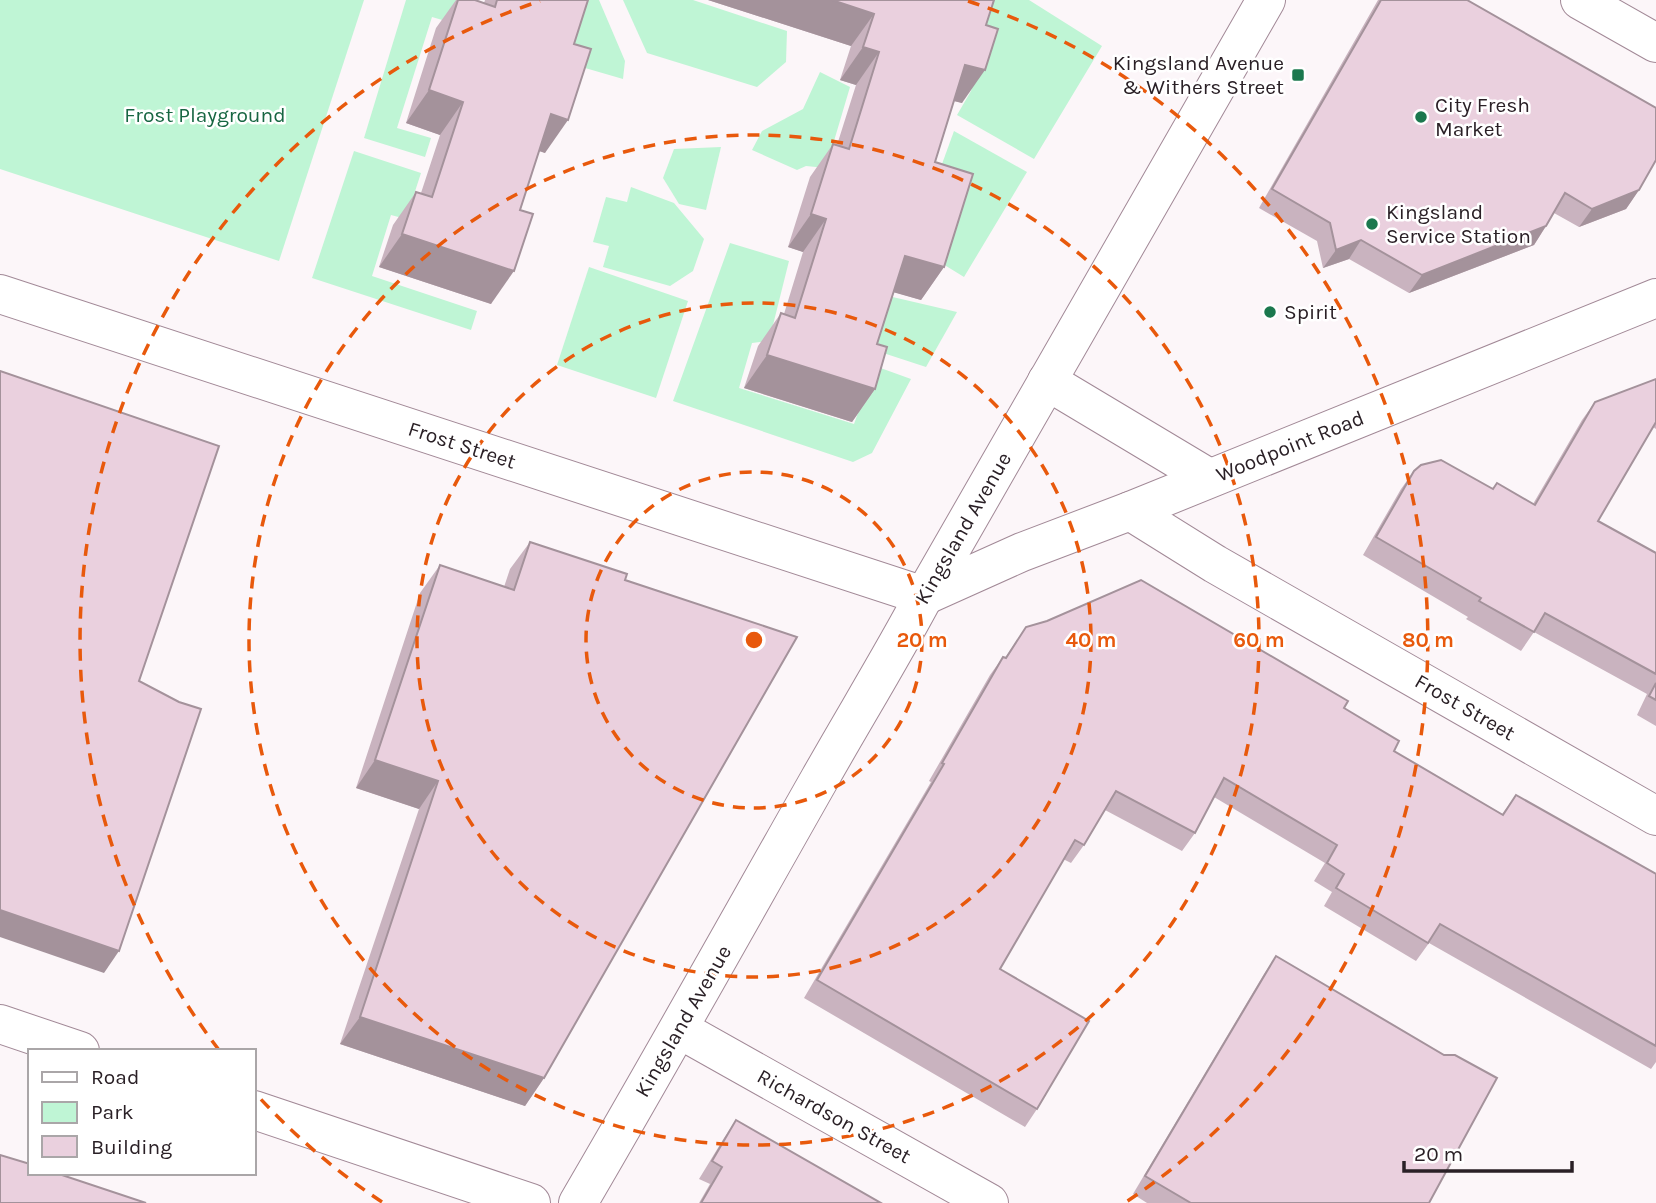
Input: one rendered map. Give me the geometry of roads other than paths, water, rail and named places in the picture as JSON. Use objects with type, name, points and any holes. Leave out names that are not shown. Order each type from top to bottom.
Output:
[{"type":"street","name":"Kingsland Avenue","points":[[578,1203],[680,1030],[924,596],[1266,0]]},
{"type":"street","points":[[1580,0],[1656,43]]},
{"type":"street","name":"Frost Street","points":[[0,294],[924,596]]},
{"type":"street","name":"Woodpoint Road","points":[[924,596],[1022,552],[1130,511],[1656,298]]},
{"type":"street","points":[[1047,380],[1209,478]]},
{"type":"street","name":"Frost Street","points":[[1130,511],[1215,564],[1656,816]]},
{"type":"street","points":[[0,1024],[74,1049]]},
{"type":"street","name":"Richardson Street","points":[[680,1030],[989,1203]]},
{"type":"street","points":[[256,1111],[531,1203]]},
{"type":"place","name":"Kingsland Avenue & Withers Street","points":[[1298,75]]},
{"type":"place","name":"City Fresh Market","points":[[1421,117]]},
{"type":"place","name":"Kingsland Service Station","points":[[1372,224]]},
{"type":"place","name":"Spirit","points":[[1270,312]]},
{"type":"park label","name":"Frost Playground","points":[[205,115]]}]
